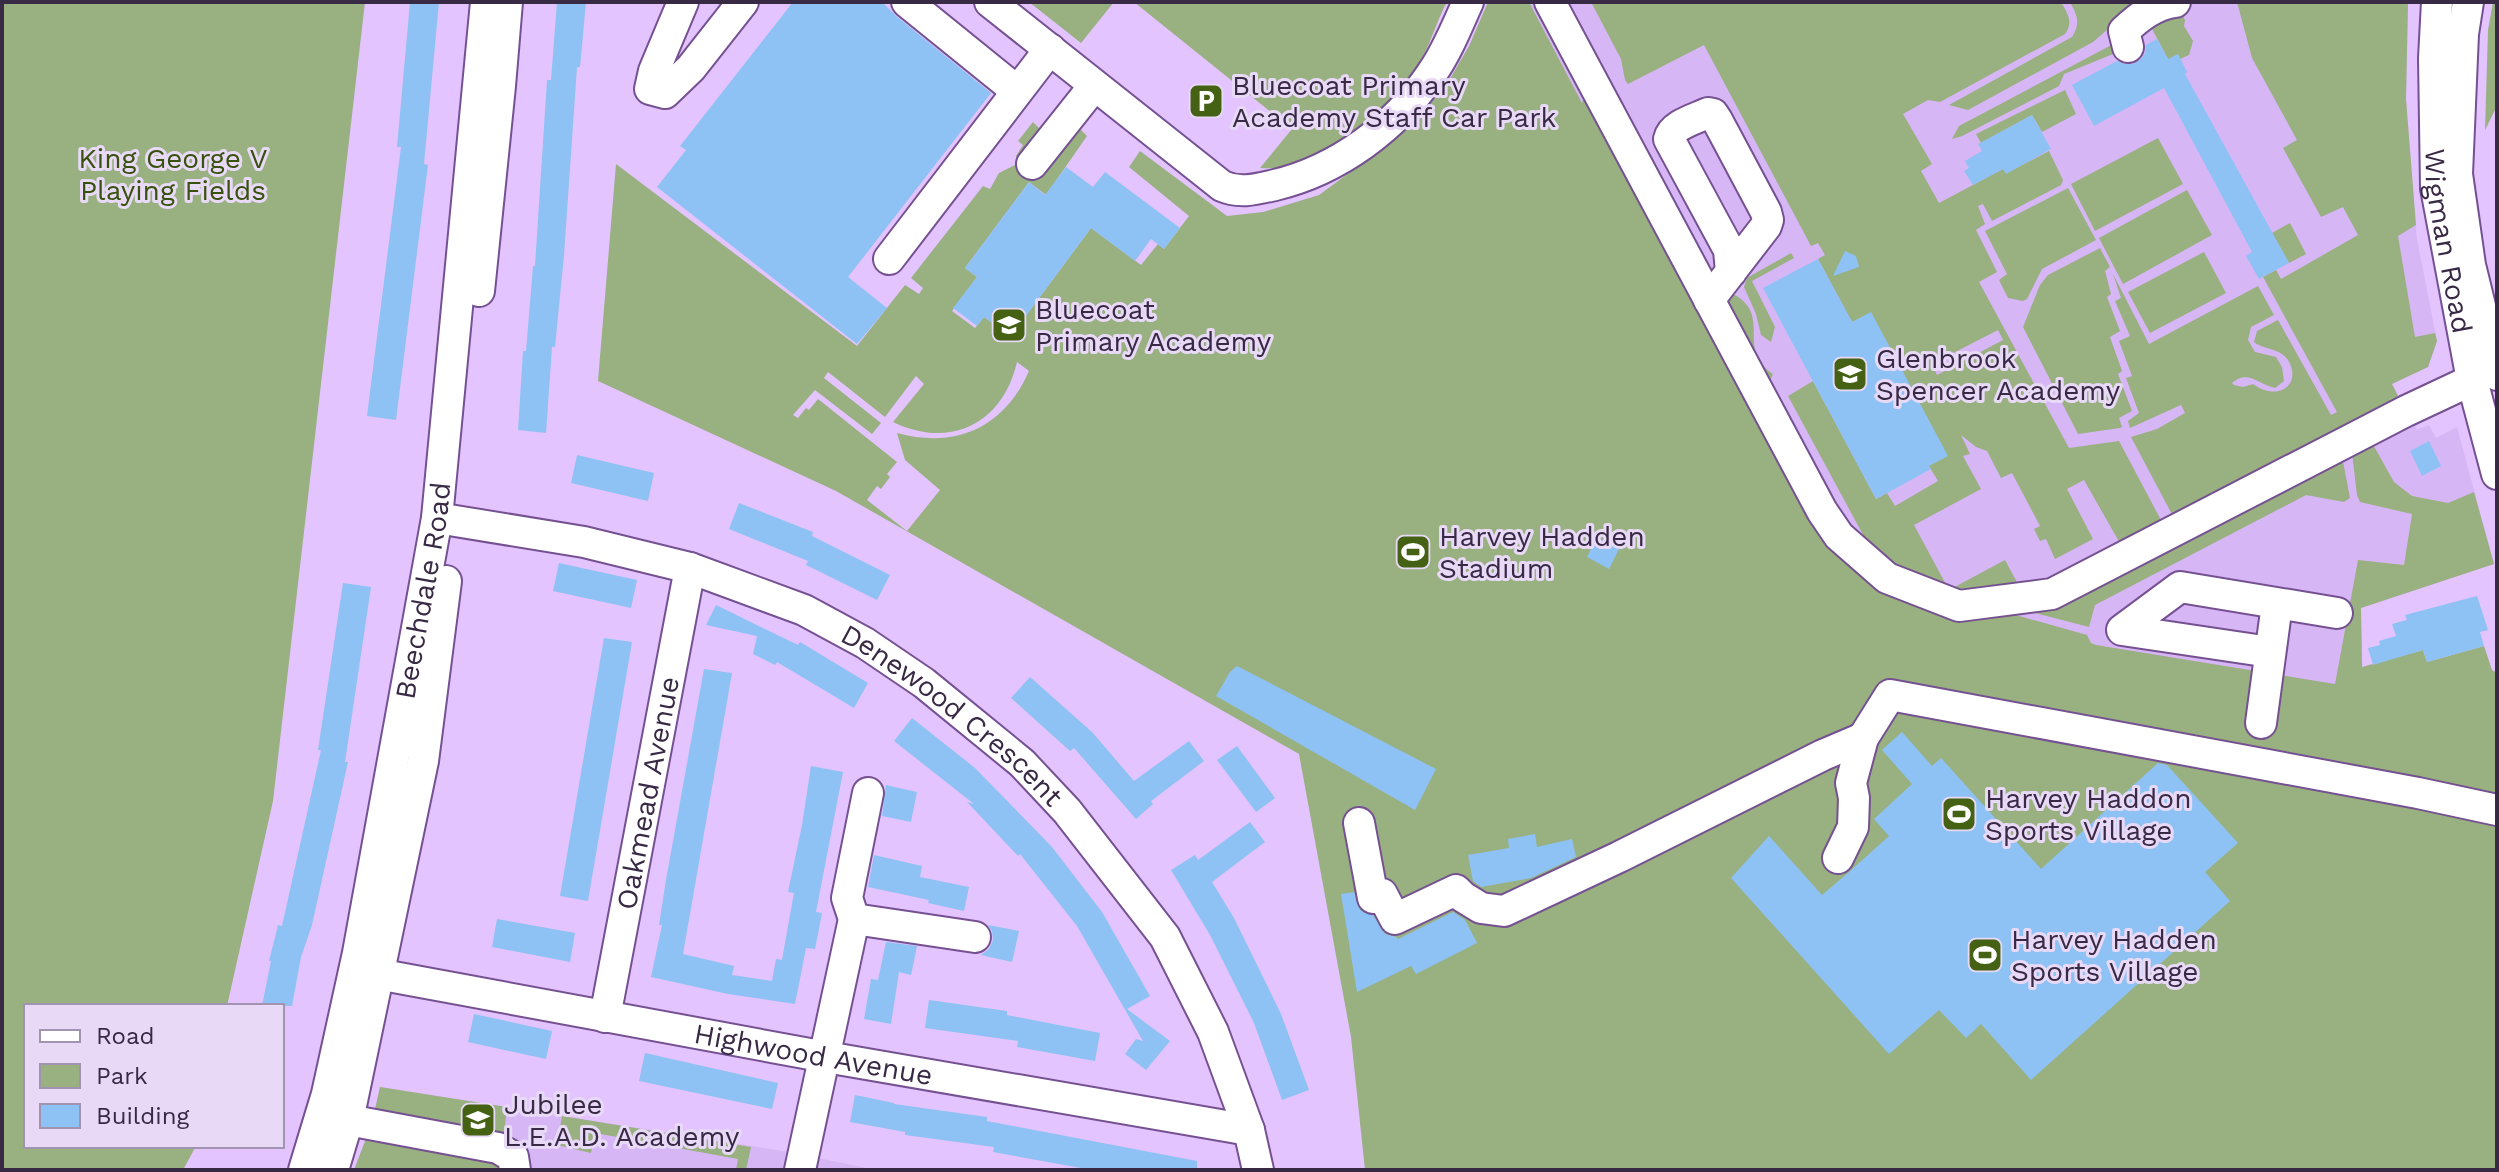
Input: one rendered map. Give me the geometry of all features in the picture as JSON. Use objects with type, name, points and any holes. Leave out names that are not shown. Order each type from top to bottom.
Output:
[{"type":"street","name":"Beechdale Road","points":[[304,1170],[367,972],[423,761],[446,520],[486,2]]},
{"type":"street","name":"Beechdale Road","points":[[446,520],[500,86],[507,2]]},
{"type":"street","points":[[683,2],[654,71],[650,89],[665,93],[691,68],[743,2]]},
{"type":"street","points":[[907,2],[1017,91]]},
{"type":"street","points":[[990,2],[1222,186],[1234,191],[1290,181],[1349,155],[1373,137],[1409,103],[1432,74],[1468,2]]},
{"type":"street","points":[[1550,2],[1822,511],[1839,536],[1887,578],[1959,606],[2052,594],[2392,418],[2484,378]]},
{"type":"street","points":[[2128,47],[2124,31],[2142,15],[2165,3],[2175,2]]},
{"type":"street","name":"Wigman Road","points":[[2437,2],[2434,58],[2436,188],[2484,378]]},
{"type":"street","name":"Wigman Road","points":[[2468,2],[2463,34],[2457,174],[2497,474]]},
{"type":"street","points":[[889,259],[1017,91],[1056,54]]},
{"type":"street","points":[[1032,164],[1094,86]]},
{"type":"street","points":[[1709,300],[1731,272],[1766,226],[1768,216],[1717,120],[1708,113],[1673,130],[1669,139],[1729,250],[1731,272]]},
{"type":"street","name":"Denewood Crescent","points":[[446,520],[584,542],[690,568],[804,610],[865,643],[924,683],[1022,763],[1067,811],[1165,937],[1213,1032],[1249,1130],[1258,1170]]},
{"type":"street","name":"Oakmead Avenue","points":[[605,1017],[690,568]]},
{"type":"street","points":[[2270,652],[2122,630],[2180,587],[2337,613]]},
{"type":"street","points":[[2261,723],[2277,604]]},
{"type":"street","points":[[1838,858],[1853,827],[1851,783],[1863,738],[1890,695],[2497,810]]},
{"type":"street","points":[[1359,823],[1373,898],[1382,894],[1395,919],[1456,890],[1471,904],[1504,911],[1863,738]]},
{"type":"street","points":[[800,1170],[854,919],[847,898],[868,793]]},
{"type":"street","points":[[854,919],[975,937]]},
{"type":"street","name":"Beechdale Road","points":[[333,1170],[348,1120],[367,972]]},
{"type":"street","name":"Highwood Avenue","points":[[367,972],[826,1057],[1249,1130]]},
{"type":"street","points":[[348,1120],[498,1148],[513,1157],[515,1170]]},
{"type":"shaded area","points":[[1529,2],[2408,2],[2406,99],[2410,162],[2417,239],[2437,341],[2428,367],[2392,384],[2417,430],[2429,425],[2436,438],[2457,427],[2494,564],[2361,608],[2363,695],[1918,617],[1770,464]]},
{"type":"shaded area","name":"Jubilee L.E.A.D. Academy","points":[[380,1087],[789,1152],[876,1170],[354,1170],[371,1124]]},
{"type":"green space","name":"King George V Playing Fields","points":[[2,2],[365,2],[273,801],[227,1004],[24,1004],[24,1148],[195,1148],[183,1170],[2,1170]]},
{"type":"green space","points":[[1029,2],[1114,2],[1081,43]]},
{"type":"green space","points":[[1134,2],[1447,2],[1422,58],[1394,96],[1375,115],[1353,133],[1305,160],[1282,167],[1260,168],[1292,129]]},
{"type":"green space","points":[[1488,2],[1529,2],[1582,103],[1586,91],[1835,545],[2012,614],[2087,635],[2096,645],[2335,684],[2358,560],[2404,565],[2412,514],[2360,502],[2352,453],[2371,441],[2394,482],[2412,496],[2448,503],[2474,492],[2494,564],[2361,608],[2362,667],[2423,650],[2427,662],[2484,646],[2492,670],[2497,673],[2497,1170],[1365,1170],[1351,1037],[1299,754],[836,491],[598,381],[616,164],[857,346],[905,285],[919,294],[923,288],[911,278],[983,186],[990,189],[999,173],[1015,165],[1019,159],[1016,156],[1023,145],[1018,141],[1033,122],[1041,130],[1075,124],[1087,136],[1046,195],[1029,182],[965,268],[977,277],[952,311],[975,328],[984,317],[1011,336],[1091,228],[1141,265],[1158,244],[1164,249],[1189,216],[1129,167],[1140,151],[1227,216],[1263,212],[1319,195],[1383,148],[1423,113],[1451,77],[1469,46]],"holes":[[[1017,362],[1029,371],[1006,407],[976,429],[939,438],[897,433],[905,460],[940,490],[907,531],[867,500],[877,486],[881,489],[890,477],[887,474],[897,462],[818,399],[798,418],[793,415],[815,390],[872,434],[881,423],[824,378],[828,372],[885,417],[916,376],[924,384],[893,422],[914,430],[935,433],[954,431],[972,425],[1000,401]]]},
{"type":"green space","points":[[1591,2],[2061,2],[2069,22],[2065,34],[1940,102],[1928,100],[1903,114],[1932,164],[1921,171],[1939,203],[2003,169],[2007,173],[2049,151],[2063,180],[2061,185],[1992,221],[1983,204],[1978,206],[1985,224],[1976,230],[1997,272],[1979,282],[2069,448],[2119,441],[2162,522],[2121,545],[2084,480],[2067,489],[2093,539],[2055,559],[2046,539],[2040,541],[2034,529],[2040,526],[2012,473],[2001,478],[1987,451],[1961,435],[1970,454],[1963,456],[1981,489],[1914,525],[1949,590],[2005,560],[2019,586],[1974,593],[1949,591],[1898,567],[1868,544],[1788,396],[1813,381],[1876,499],[1887,493],[1895,506],[1938,481],[1929,466],[1871,313],[1852,322],[1818,259],[1825,255],[1818,243],[1811,246],[1704,45],[1628,84],[1621,59]],"holes":[[[1998,330],[2003,340],[1937,375],[1932,364]]]},
{"type":"green space","points":[[2070,2],[2145,2],[2130,10],[2093,42],[1968,110],[1949,105],[2072,37],[2077,19]]},
{"type":"green space","points":[[2237,2],[2408,2],[2406,99],[2416,225],[2398,236],[2415,337],[2435,333],[2437,341],[2428,367],[2392,384],[2400,400],[2175,520],[2131,437],[2157,429],[2185,413],[2181,405],[2130,428],[2128,421],[2139,413],[2126,378],[2132,376],[2119,341],[2130,336],[2115,301],[2121,298],[2113,274],[2149,344],[2258,286],[2274,315],[2251,327],[2248,340],[2255,352],[2276,357],[2282,367],[2284,381],[2275,388],[2248,377],[2232,383],[2243,387],[2253,384],[2262,389],[2279,391],[2290,383],[2292,369],[2285,356],[2254,342],[2257,331],[2278,320],[2331,415],[2337,412],[2263,277],[2276,270],[2281,279],[2358,235],[2343,207],[2321,217],[2283,148],[2297,140],[2252,58]]},
{"type":"green space","points":[[2493,2],[2497,2],[2497,106],[2485,130],[2488,30]]},
{"type":"green space","points":[[2162,11],[2183,16],[2184,26],[2193,41],[2189,55],[2168,59],[2151,27]]},
{"type":"green space","points":[[2117,42],[2118,52],[2064,74],[2059,86],[1952,139],[1959,126]]},
{"type":"green space","points":[[2065,90],[2076,114],[2042,132],[2032,115],[1981,143],[1976,134]]},
{"type":"green space","points":[[2158,138],[2183,184],[2095,231],[2071,184]]},
{"type":"green space","points":[[2068,188],[2096,240],[2042,269],[2027,299],[2008,298],[1999,280],[2007,274],[1985,231]]},
{"type":"green space","points":[[2187,190],[2212,235],[2123,284],[2099,238]]},
{"type":"green space","points":[[2290,223],[2306,254],[2289,263],[2272,233]]},
{"type":"green space","points":[[2100,248],[2110,267],[2105,271],[2111,294],[2107,297],[2120,331],[2110,337],[2122,371],[2118,374],[2132,411],[2119,418],[2120,428],[2078,434],[2023,327],[2040,285],[2048,275]]},
{"type":"green space","points":[[2204,252],[2226,293],[2150,333],[2128,292]]},
{"type":"green space","points":[[1791,253],[1794,258],[1752,281],[1775,327],[1771,342],[1761,335],[1744,287],[1747,278]]},
{"type":"green space","points":[[1733,294],[1745,302],[1751,312],[1756,353],[1773,374],[1768,385],[1724,299]]},
{"type":"green space","points":[[2341,451],[2350,498],[2344,502],[2306,495],[2095,605],[2089,627],[2023,610]]},
{"type":"green space","points":[[380,1087],[507,1107],[503,1144],[374,1114]]},
{"type":"green space","points":[[562,1116],[751,1147],[746,1170],[736,1170],[738,1159],[595,1133],[591,1153],[557,1145]]},
{"type":"green space","points":[[369,1131],[497,1157],[506,1170],[354,1170]]},
{"type":"building","points":[[410,2],[439,2],[424,164],[428,165],[396,420],[367,416],[401,147],[397,147]]},
{"type":"building","points":[[557,2],[586,2],[580,67],[577,67],[564,255],[555,347],[552,347],[546,433],[518,430],[523,351],[526,351],[535,266],[547,80],[551,80]]},
{"type":"building","points":[[793,2],[882,2],[991,93],[848,277],[887,308],[857,344],[657,187],[686,150],[680,146]]},
{"type":"building","points":[[2157,39],[2168,59],[2178,54],[2187,72],[2185,74],[2289,263],[2259,279],[2246,256],[2252,252],[2164,88],[2094,126],[2072,85],[2117,61],[2133,64],[2141,59],[2146,45]]},
{"type":"building","points":[[2032,115],[2051,149],[2006,174],[2003,169],[1973,185],[1964,171],[1969,168],[1965,161],[1982,151],[1978,144]]},
{"type":"building","points":[[1066,167],[1093,187],[1105,172],[1180,228],[1164,249],[1151,239],[1135,261],[1091,228],[1011,336],[984,317],[977,326],[953,308],[977,277],[965,268],[1029,182],[1045,195]]},
{"type":"building","points":[[1845,251],[1856,256],[1859,267],[1833,276]]},
{"type":"building","name":"Glenbrook Spencer Academy","points":[[1818,259],[1852,322],[1871,312],[1948,456],[1929,466],[1931,469],[1876,499],[1763,288]]},
{"type":"building","points":[[2429,441],[2441,466],[2422,476],[2410,451]]},
{"type":"building","points":[[577,455],[654,473],[648,501],[571,483]]},
{"type":"building","points":[[739,503],[813,532],[812,536],[890,575],[877,600],[806,565],[808,561],[729,529]]},
{"type":"building","points":[[1597,537],[1619,549],[1609,569],[1587,557]]},
{"type":"building","points":[[559,563],[637,580],[631,608],[553,591]]},
{"type":"building","points":[[343,583],[371,587],[345,762],[348,762],[292,1006],[262,1004],[269,961],[278,925],[282,926],[321,750],[318,750]]},
{"type":"building","points":[[2477,596],[2488,630],[2480,632],[2484,646],[2427,662],[2423,650],[2373,665],[2368,648],[2396,636],[2392,624],[2407,620],[2405,615]]},
{"type":"building","points":[[716,605],[798,645],[800,642],[868,683],[854,708],[777,662],[775,665],[753,654],[757,636],[706,625]]},
{"type":"building","points":[[604,638],[632,642],[588,901],[560,896]]},
{"type":"building","points":[[1237,666],[1436,769],[1415,810],[1216,696]]},
{"type":"building","points":[[704,669],[732,673],[683,954],[734,966],[732,975],[772,981],[776,959],[782,960],[794,893],[788,892],[811,766],[843,772],[816,912],[822,913],[815,949],[806,948],[795,1004],[728,994],[651,977]]},
{"type":"building","points":[[1030,677],[1092,732],[1134,781],[1189,741],[1204,761],[1151,801],[1153,804],[1136,819],[1074,748],[1070,751],[1011,698]]},
{"type":"building","points":[[912,718],[975,768],[1052,847],[1102,912],[1150,996],[1127,1009],[1170,1041],[1146,1070],[1125,1054],[1136,1039],[1143,1041],[1077,926],[1020,854],[1018,856],[967,802],[974,804],[894,741]]},
{"type":"building","name":"Harvey Hadden Sports Village","points":[[1902,732],[1932,766],[1941,758],[2041,869],[2158,763],[2167,765],[2238,843],[2205,872],[2230,901],[2031,1080],[1981,1024],[1966,1038],[1939,1010],[1889,1054],[1731,878],[1769,836],[1822,895],[1849,872],[1889,836],[1874,819],[1912,784],[1882,750]]},
{"type":"building","points":[[1237,746],[1275,798],[1256,812],[1217,760]]},
{"type":"building","points":[[886,785],[917,792],[911,822],[882,816]]},
{"type":"building","points":[[1250,822],[1265,842],[1212,882],[1234,918],[1281,1014],[1309,1090],[1282,1100],[1254,1023],[1210,935],[1171,870],[1195,855],[1198,860]]},
{"type":"building","points":[[1535,834],[1537,847],[1572,839],[1576,857],[1531,878],[1481,887],[1473,881],[1468,855],[1509,848],[1508,839]]},
{"type":"building","points":[[874,855],[922,866],[920,877],[969,887],[964,911],[868,887]]},
{"type":"building","points":[[1354,892],[1360,910],[1373,915],[1385,934],[1398,939],[1453,912],[1465,920],[1477,943],[1416,974],[1411,966],[1357,992],[1341,894]]},
{"type":"building","points":[[497,919],[575,933],[570,962],[492,947]]},
{"type":"building","points":[[988,925],[1019,931],[1012,962],[981,955],[989,949],[993,940]]},
{"type":"building","points":[[886,942],[917,946],[911,975],[899,972],[891,1024],[864,1019],[871,979],[878,980]]},
{"type":"building","points":[[929,1000],[1007,1011],[1007,1015],[1100,1033],[1095,1061],[1017,1047],[1018,1041],[925,1028]]},
{"type":"building","points":[[474,1014],[552,1031],[546,1059],[468,1042]]},
{"type":"building","points":[[645,1053],[778,1083],[772,1109],[639,1081]]},
{"type":"building","points":[[855,1095],[894,1104],[987,1117],[987,1121],[1197,1161],[1197,1170],[1092,1170],[993,1152],[994,1147],[905,1135],[905,1132],[850,1122]]},
{"type":"place","name":"Bluecoat Primary Academy Staff Car Park","points":[[1206,101]]},
{"type":"place","name":"Bluecoat Primary Academy","points":[[1009,325]]},
{"type":"place","name":"Glenbrook Spencer Academy","points":[[1850,374]]},
{"type":"place","name":"Harvey Hadden Stadium","points":[[1413,552]]},
{"type":"place","name":"Harvey Haddon Sports Village","points":[[1959,814]]},
{"type":"place","name":"Harvey Hadden Sports Village","points":[[1985,955]]},
{"type":"place","name":"Jubilee L.E.A.D. Academy","points":[[478,1120]]}]
